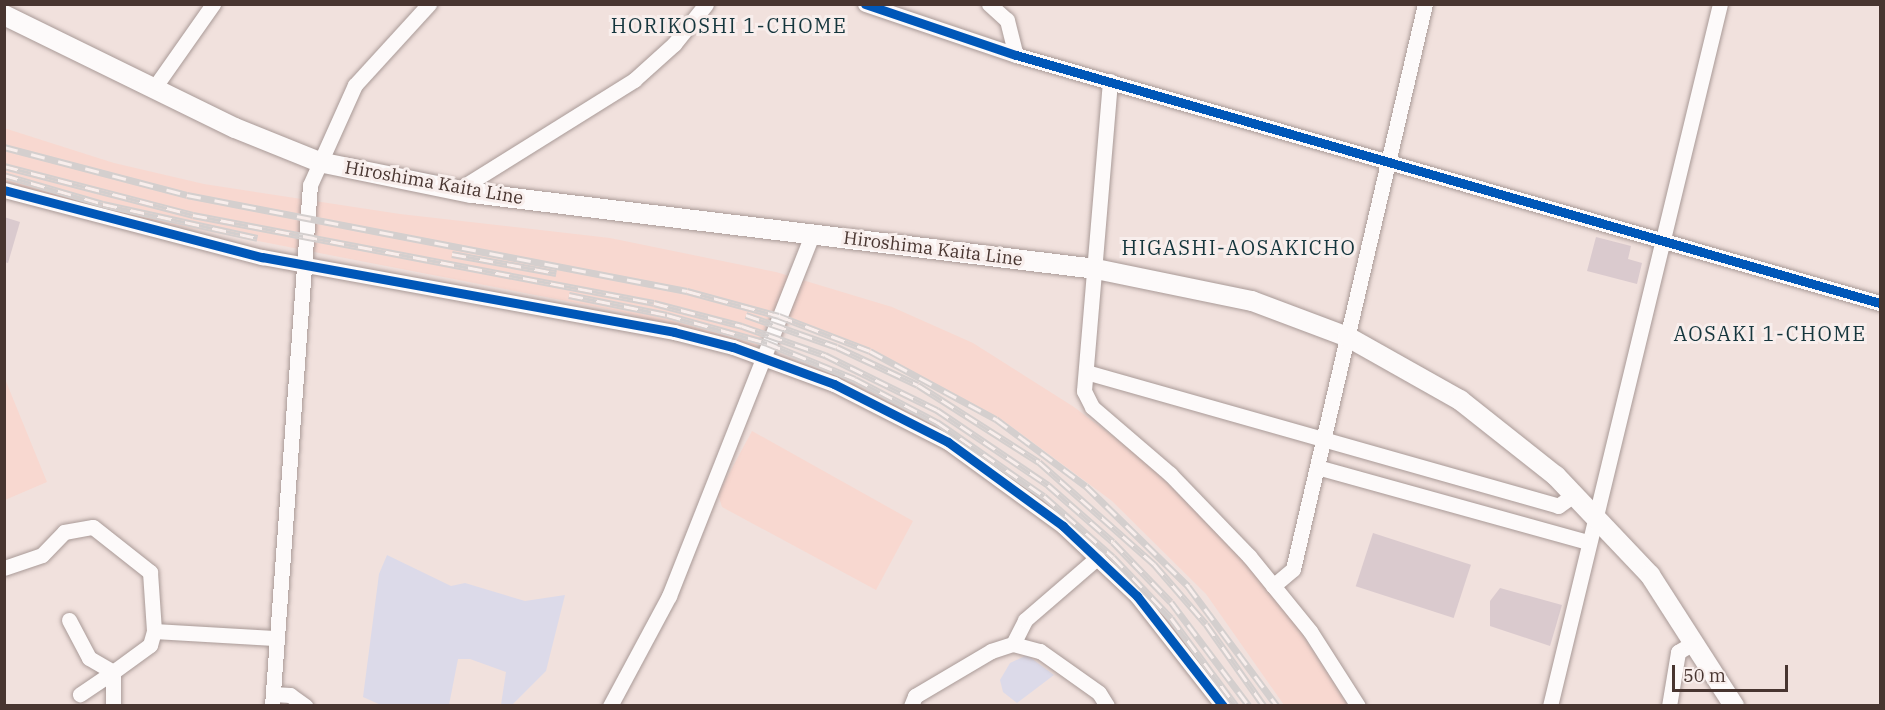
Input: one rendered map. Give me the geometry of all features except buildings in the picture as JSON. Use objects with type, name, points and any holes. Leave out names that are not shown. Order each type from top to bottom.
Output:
[{"type":"main road","name":"Hiroshima Kaita Line","points":[[4,15],[154,88],[319,162],[458,190],[1096,270],[1252,301],[1348,338],[1461,400],[1575,494],[1650,575],[1734,705]]},
{"type":"street","points":[[154,88],[213,4]]},
{"type":"street","points":[[305,705],[290,695],[273,700],[274,638],[305,207],[319,162],[355,85],[429,4]]},
{"type":"street","points":[[458,190],[634,80],[674,44],[706,4]]},
{"type":"street","points":[[865,4],[1016,55],[1881,303]]},
{"type":"street","points":[[989,4],[1007,20],[1016,55]]},
{"type":"street","points":[[1273,586],[1293,569],[1348,338],[1386,160],[1425,4]]},
{"type":"street","points":[[1550,705],[1594,514],[1720,4]]},
{"type":"street","points":[[1110,81],[1096,270],[1084,391],[1092,407],[1170,474],[1273,586],[1311,631],[1358,705]]},
{"type":"street","points":[[4,190],[177,237],[302,264],[627,322],[761,357],[874,402],[948,442],[1028,497],[1098,557],[1167,630],[1223,705]]},
{"type":"street","points":[[610,705],[669,596],[761,357],[813,233]]},
{"type":"street","points":[[1086,372],[1558,506],[1575,494]]},
{"type":"street","points":[[1317,467],[1588,542]]},
{"type":"street","points":[[4,568],[42,555],[64,532],[93,527],[150,572],[154,631],[150,645],[80,693]]},
{"type":"street","points":[[1013,644],[1025,620],[1098,557]]},
{"type":"street","points":[[69,620],[89,658],[113,672]]},
{"type":"street","points":[[154,631],[274,638]]},
{"type":"street","points":[[1669,705],[1678,652],[1693,643]]},
{"type":"street","points":[[911,705],[915,696],[991,651],[1013,644],[1040,651],[1099,693],[1107,705]]},
{"type":"street","points":[[113,672],[113,705]]},
{"type":"shaded area","points":[[4,128],[114,163],[204,184],[400,214],[610,238],[776,272],[892,307],[973,343],[1074,407],[1143,459],[1245,560],[1291,617],[1348,705],[1284,705],[1206,594],[1112,501],[1005,422],[890,360],[770,316],[756,348],[618,311],[103,211],[5,182]]},
{"type":"shaded area","points":[[5,379],[47,482],[4,500]]},
{"type":"shaded area","points":[[752,431],[913,521],[876,590],[722,507],[718,494]]},
{"type":"shaded area","points":[[387,555],[451,586],[465,583],[525,601],[565,595],[546,671],[512,705],[501,705],[506,672],[470,659],[458,659],[449,705],[381,705],[363,697],[379,574]]},
{"type":"shaded area","points":[[1027,655],[1054,675],[1017,703],[1003,692],[1000,680],[1010,663]]},
{"type":"railway","points":[[4,147],[187,195],[687,291],[779,316],[870,351],[996,419],[1086,486],[1188,586],[1277,706]]},
{"type":"railway","points":[[4,166],[193,215],[654,303],[742,326],[825,355],[937,410],[1048,485],[1113,542],[1171,602],[1249,706]]},
{"type":"railway","points":[[4,175],[103,204],[257,238]]},
{"type":"railway","points":[[452,254],[556,273]]},
{"type":"railway","points":[[569,295],[667,315],[767,343],[855,379],[937,422],[1044,496],[1113,557],[1171,618],[1236,706]]},
{"type":"railway","points":[[746,315],[837,347],[918,385],[1039,462],[1154,564],[1206,624],[1264,706]]},
{"type":"cycle path","points":[[865,4],[1016,55],[1880,303]]},
{"type":"cycle path","points":[[4,190],[262,257],[674,332],[733,347],[834,384],[948,442],[1063,526],[1137,596],[1223,706]]},
{"type":"district","name":"HORIKOSHI 1-CHOME","points":[[729,25]]},
{"type":"district","name":"HIGASHI-AOSAKICHO","points":[[1239,247]]},
{"type":"district","name":"AOSAKI 1-CHOME","points":[[1770,333]]}]
